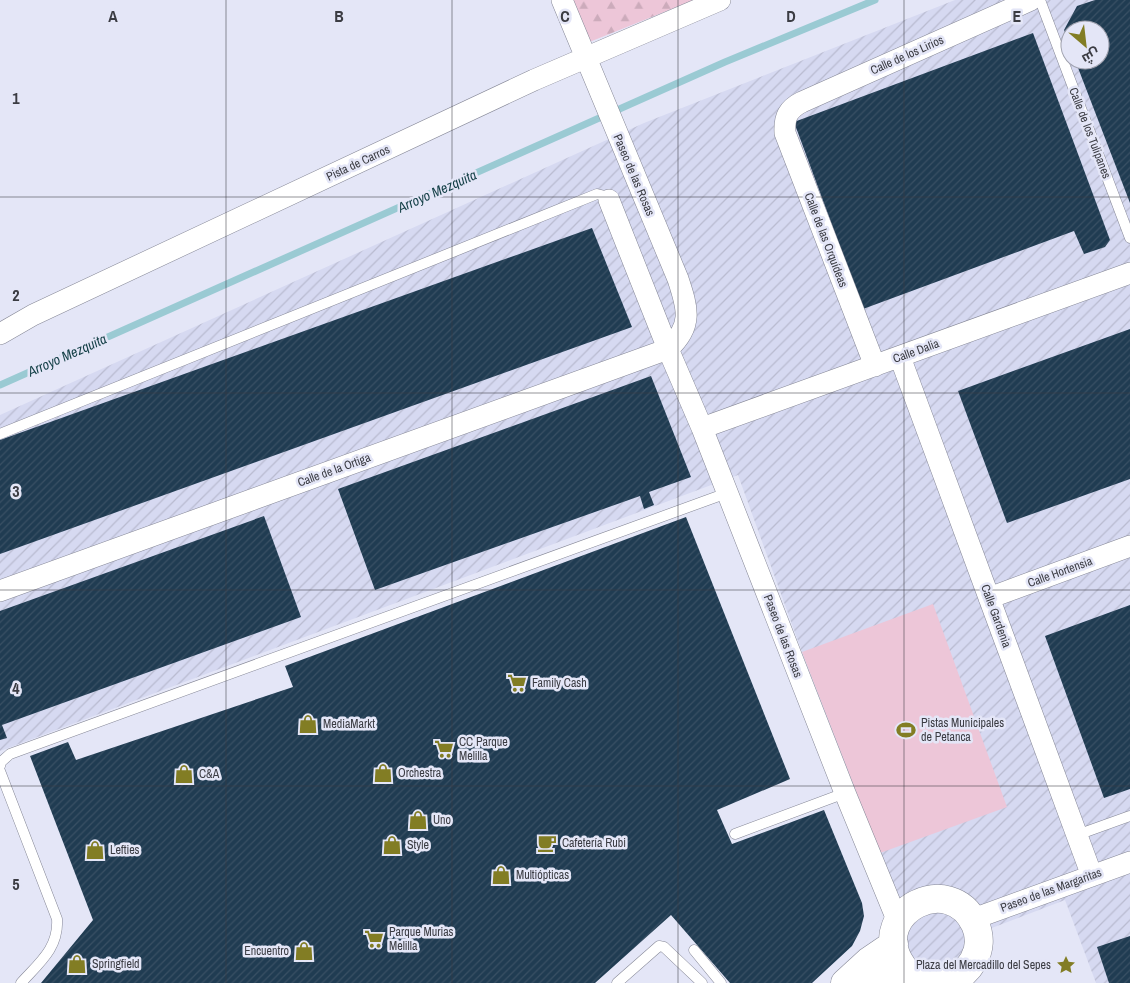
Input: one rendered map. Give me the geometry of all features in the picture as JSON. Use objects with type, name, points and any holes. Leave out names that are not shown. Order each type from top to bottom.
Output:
[{"type":"street","name":"Paseo de las Rosas","points":[[562,0],[678,279],[685,301],[687,312],[683,332],[668,349]]},
{"type":"street","name":"Pista de Carros","points":[[0,334],[33,314],[534,80],[589,65],[720,0]]},
{"type":"street","name":"Calle de los Lirios","points":[[787,114],[793,107],[802,102],[1031,0]]},
{"type":"street","name":"Calle de las Orquídeas","points":[[787,114],[784,122],[785,133],[875,366]]},
{"type":"street","name":"Paseo de las Rosas","points":[[609,200],[668,349],[702,428],[844,793],[896,933]]},
{"type":"street","name":"Calle Dalia","points":[[702,428],[1130,274]]},
{"type":"street","name":"Calle de la Ortiga","points":[[0,591],[668,349]]},
{"type":"street","name":"Calle Gardenia","points":[[900,357],[1092,876]]},
{"type":"street","name":"Calle Hortensia","points":[[989,598],[1130,546]]},
{"type":"street","name":"Paseo de las Margaritas","points":[[973,919],[1130,862]]},
{"type":"street","points":[[928,983],[918,980],[905,970],[897,958],[896,933],[904,912],[924,900],[935,898],[956,903],[965,910],[973,919],[979,936],[977,955],[967,970],[960,976],[944,983]]},
{"type":"street","points":[[845,983],[896,933]]},
{"type":"street","points":[[878,983],[892,974],[905,970]]},
{"type":"lane","name":"Calle de los Tulipanes","points":[[1040,0],[1130,238]]},
{"type":"lane","points":[[0,434],[597,194],[605,196],[609,200]]},
{"type":"lane","points":[[0,766],[1,762],[10,754],[727,494]]},
{"type":"lane","points":[[0,771],[57,919],[58,929],[56,939],[50,950],[21,983]]},
{"type":"lane","points":[[734,834],[844,793]]},
{"type":"lane","points":[[1077,835],[1130,816]]},
{"type":"lane","points":[[617,983],[659,946],[664,946],[702,983]]},
{"type":"lane","points":[[694,950],[721,983]]},
{"type":"shaded area","points":[[955,0],[1130,0],[1130,983],[1096,983],[1065,900],[976,934],[966,971],[879,983],[905,918],[802,652],[738,475],[0,751],[0,415],[644,123]]},
{"type":"green space","points":[[569,0],[694,0],[587,43]]},
{"type":"green space","name":"Pistas Municipales de Petanca","points":[[933,604],[1007,807],[880,853],[802,652]]},
{"type":"building","points":[[1095,0],[1130,0],[1130,203],[1079,70],[1110,70],[1110,20],[1069,20],[1077,6]]},
{"type":"building","points":[[1033,33],[1110,240],[1105,247],[1084,254],[1074,231],[863,309],[794,122]]},
{"type":"building","points":[[592,228],[632,327],[0,554],[0,440]]},
{"type":"building","points":[[1130,329],[1130,479],[1007,523],[958,391]]},
{"type":"building","points":[[651,376],[691,477],[649,492],[654,505],[644,509],[640,496],[375,590],[338,489]]},
{"type":"building","points":[[264,516],[301,617],[2,725],[7,738],[0,740],[0,611]]},
{"type":"building","name":"CC Parque Melilla","points":[[686,517],[790,779],[717,810],[732,844],[824,810],[862,903],[864,916],[860,931],[852,946],[812,983],[730,983],[671,915],[595,983],[41,983],[93,920],[30,756],[68,742],[76,760],[293,687],[285,666]]},
{"type":"building","points":[[1130,605],[1130,789],[1104,798],[1045,636]]},
{"type":"building","points":[[1130,936],[1130,983],[1109,983],[1097,947]]},
{"type":"waterway","name":"Arroyo Mezquita","points":[[0,385],[725,62],[875,0]]},
{"type":"place","name":"Family Cash","points":[[517,683]]},
{"type":"place","name":"MediaMarkt","points":[[308,724]]},
{"type":"place","name":"Pistas Municipales de Petanca","points":[[906,730]]},
{"type":"place","name":"CC Parque Melilla","points":[[444,749]]},
{"type":"place","name":"Orchestra","points":[[383,773]]},
{"type":"place","name":"C&A","points":[[184,774]]},
{"type":"place","name":"Uno","points":[[418,820]]},
{"type":"place","name":"Cafetería Rubi","points":[[547,843]]},
{"type":"place","name":"Style","points":[[392,845]]},
{"type":"place","name":"Lefties","points":[[95,850]]},
{"type":"place","name":"Multiópticas","points":[[501,875]]},
{"type":"place","name":"Parque Murias Melilla","points":[[374,939]]},
{"type":"place","name":"Encuentro","points":[[304,951]]},
{"type":"place","name":"Springfield","points":[[77,964]]},
{"type":"place","name":"Plaza del Mercadillo del Sepes","points":[[1066,965]]}]
